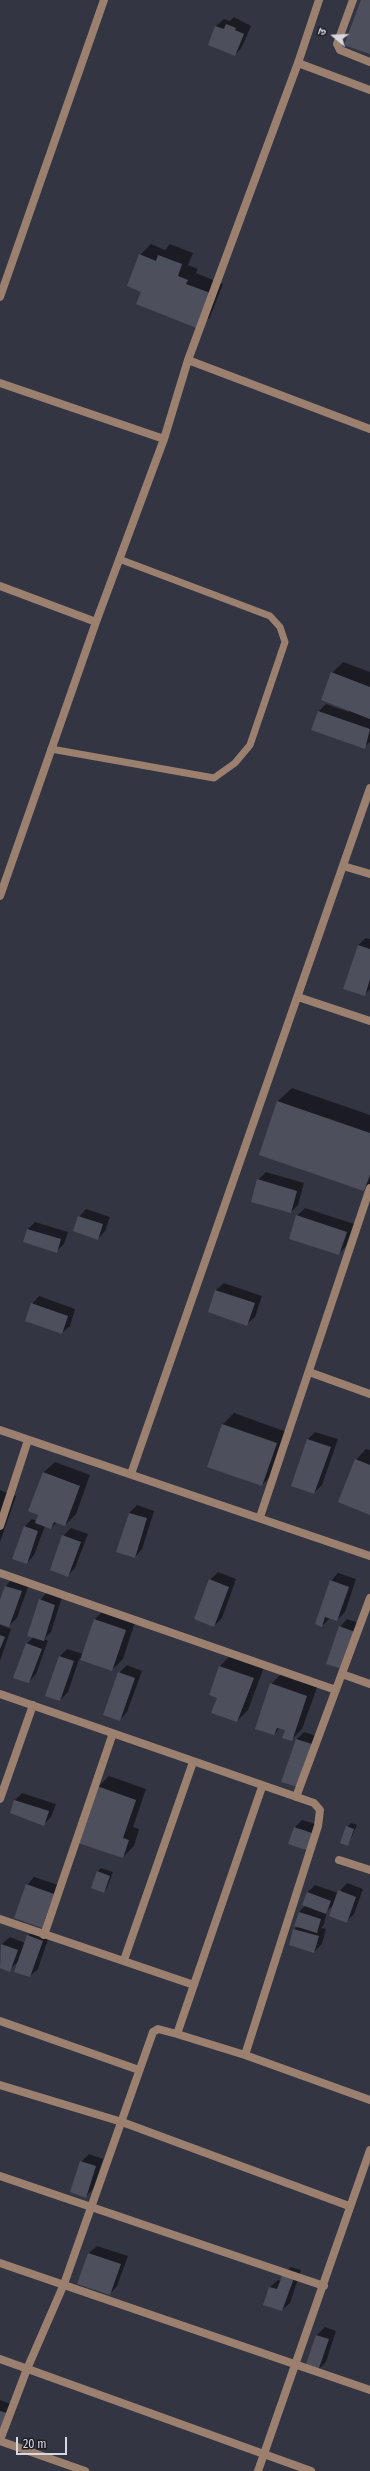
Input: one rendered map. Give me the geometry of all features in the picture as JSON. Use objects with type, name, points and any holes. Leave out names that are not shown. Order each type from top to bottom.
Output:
[{"type":"street","points":[[0,297],[104,0]]},
{"type":"street","points":[[0,896],[96,622],[164,439],[188,360],[298,64],[318,0]]},
{"type":"street","points":[[353,0],[337,44],[340,50],[370,62]]},
{"type":"street","points":[[298,64],[370,90]]},
{"type":"street","points":[[188,360],[370,430]]},
{"type":"street","points":[[0,383],[164,439]]},
{"type":"street","points":[[0,586],[96,622]]},
{"type":"street","points":[[131,1474],[370,788]]},
{"type":"street","points":[[343,866],[370,874]]},
{"type":"street","points":[[298,996],[370,1021]]},
{"type":"street","points":[[260,1517],[370,1188]]},
{"type":"street","points":[[309,1372],[370,1394]]},
{"type":"street","points":[[0,1430],[260,1517],[370,1556]]},
{"type":"street","points":[[0,1526],[28,1440]]},
{"type":"street","points":[[0,1573],[336,1690]]},
{"type":"street","points":[[296,1797],[370,1598]]},
{"type":"street","points":[[342,1674],[370,1684]]},
{"type":"street","points":[[0,1694],[262,1787],[296,1797],[317,1806],[320,1818],[245,2055]]},
{"type":"street","points":[[0,1799],[33,1705]]},
{"type":"street","points":[[44,1935],[113,1733]]},
{"type":"street","points":[[124,1960],[193,1762]]},
{"type":"street","points":[[177,2034],[262,1787]]},
{"type":"street","points":[[339,1860],[370,1870]]},
{"type":"street","points":[[0,1919],[194,1985]]},
{"type":"street","points":[[0,2021],[139,2070]]},
{"type":"street","points":[[85,2471],[0,2440],[27,2369],[64,2284],[153,2032],[158,2029],[245,2055],[370,2100]]},
{"type":"street","points":[[0,2085],[122,2122],[349,2206]]},
{"type":"street","points":[[258,2471],[324,2286],[349,2206],[370,2150]]},
{"type":"street","points":[[0,2176],[324,2286]]},
{"type":"street","points":[[0,2263],[370,2390]]},
{"type":"street","points":[[0,2359],[311,2471]]},
{"type":"lane","points":[[51,749],[214,778],[235,763],[250,746],[285,642],[280,627],[270,616],[119,559]]},
{"type":"building","points":[[361,0],[370,0],[370,54],[344,45]]},
{"type":"building","points":[[226,24],[236,28],[235,30],[244,34],[235,56],[208,45],[215,26],[224,29]]},
{"type":"building","points":[[139,254],[156,261],[158,255],[182,264],[178,276],[188,280],[186,284],[213,294],[199,329],[136,304],[141,292],[127,286]]},
{"type":"building","points":[[331,672],[370,687],[370,719],[321,700]]},
{"type":"building","points":[[318,711],[370,729],[365,749],[311,730]]},
{"type":"building","points":[[358,945],[370,949],[370,979],[365,996],[343,989]]},
{"type":"building","points":[[277,1101],[370,1133],[370,1175],[364,1191],[259,1155]]},
{"type":"building","points":[[257,1179],[297,1191],[291,1213],[251,1202]]},
{"type":"building","points":[[296,1215],[347,1232],[339,1255],[289,1239]]},
{"type":"building","points":[[78,1216],[103,1224],[98,1240],[73,1231]]},
{"type":"building","points":[[27,1229],[61,1239],[57,1253],[23,1242]]},
{"type":"building","points":[[215,1290],[255,1303],[247,1326],[208,1312]]},
{"type":"building","points":[[31,1303],[68,1316],[62,1334],[25,1321]]},
{"type":"building","points":[[222,1424],[277,1443],[262,1486],[207,1467]]},
{"type":"building","points":[[307,1439],[331,1447],[314,1494],[291,1486]]},
{"type":"building","points":[[355,1459],[370,1465],[370,1515],[338,1502]]},
{"type":"building","points":[[43,1472],[80,1486],[65,1526],[54,1522],[51,1529],[35,1523],[38,1515],[28,1511]]},
{"type":"building","points":[[129,1513],[147,1518],[135,1558],[116,1552]]},
{"type":"building","points":[[24,1526],[38,1531],[27,1564],[12,1559]]},
{"type":"building","points":[[62,1535],[81,1542],[68,1577],[50,1570]]},
{"type":"building","points":[[209,1579],[229,1587],[214,1627],[194,1619]]},
{"type":"building","points":[[330,1580],[349,1587],[337,1621],[325,1617],[322,1627],[315,1624]]},
{"type":"building","points":[[5,1586],[22,1591],[9,1627],[0,1624],[0,1600]]},
{"type":"building","points":[[39,1599],[55,1605],[44,1641],[27,1636]]},
{"type":"building","points":[[94,1619],[126,1630],[112,1671],[80,1660]]},
{"type":"building","points":[[339,1626],[355,1632],[342,1669],[326,1664]]},
{"type":"building","points":[[0,1635],[5,1637],[0,1649]]},
{"type":"building","points":[[26,1643],[42,1649],[29,1683],[13,1678]]},
{"type":"building","points":[[59,1656],[74,1661],[60,1701],[45,1696]]},
{"type":"building","points":[[219,1666],[254,1678],[237,1722],[211,1713],[217,1698],[209,1695]]},
{"type":"building","points":[[118,1672],[135,1678],[120,1721],[103,1715]]},
{"type":"building","points":[[270,1683],[307,1696],[292,1741],[282,1738],[285,1730],[277,1728],[274,1735],[255,1729]]},
{"type":"building","points":[[296,1739],[312,1744],[298,1787],[281,1782]]},
{"type":"building","points":[[97,1786],[136,1800],[123,1838],[129,1840],[123,1858],[78,1843]]},
{"type":"building","points":[[14,1800],[49,1811],[44,1826],[10,1813]]},
{"type":"building","points":[[346,1826],[354,1829],[348,1846],[340,1843]]},
{"type":"building","points":[[294,1827],[315,1834],[309,1851],[288,1844]]},
{"type":"building","points":[[97,1871],[110,1876],[104,1893],[91,1888]]},
{"type":"building","points":[[26,1884],[54,1894],[42,1928],[14,1918]]},
{"type":"building","points":[[338,1890],[356,1897],[347,1923],[329,1916]]},
{"type":"building","points":[[307,1892],[331,1901],[326,1914],[302,1905]]},
{"type":"building","points":[[299,1912],[321,1919],[317,1933],[294,1926]]},
{"type":"building","points":[[293,1929],[319,1936],[314,1953],[289,1945]]},
{"type":"building","points":[[27,1935],[43,1941],[30,1977],[14,1972]]},
{"type":"building","points":[[1,1944],[18,1950],[10,1972],[0,1968]]},
{"type":"building","points":[[80,2161],[96,2166],[86,2198],[70,2192]]},
{"type":"building","points":[[88,2253],[121,2264],[110,2295],[77,2284]]},
{"type":"building","points":[[283,2274],[294,2278],[282,2311],[263,2305],[269,2287],[277,2289]]},
{"type":"building","points":[[316,2335],[329,2339],[318,2371],[305,2367]]},
{"type":"building","points":[[0,2411],[7,2413],[0,2432]]}]
